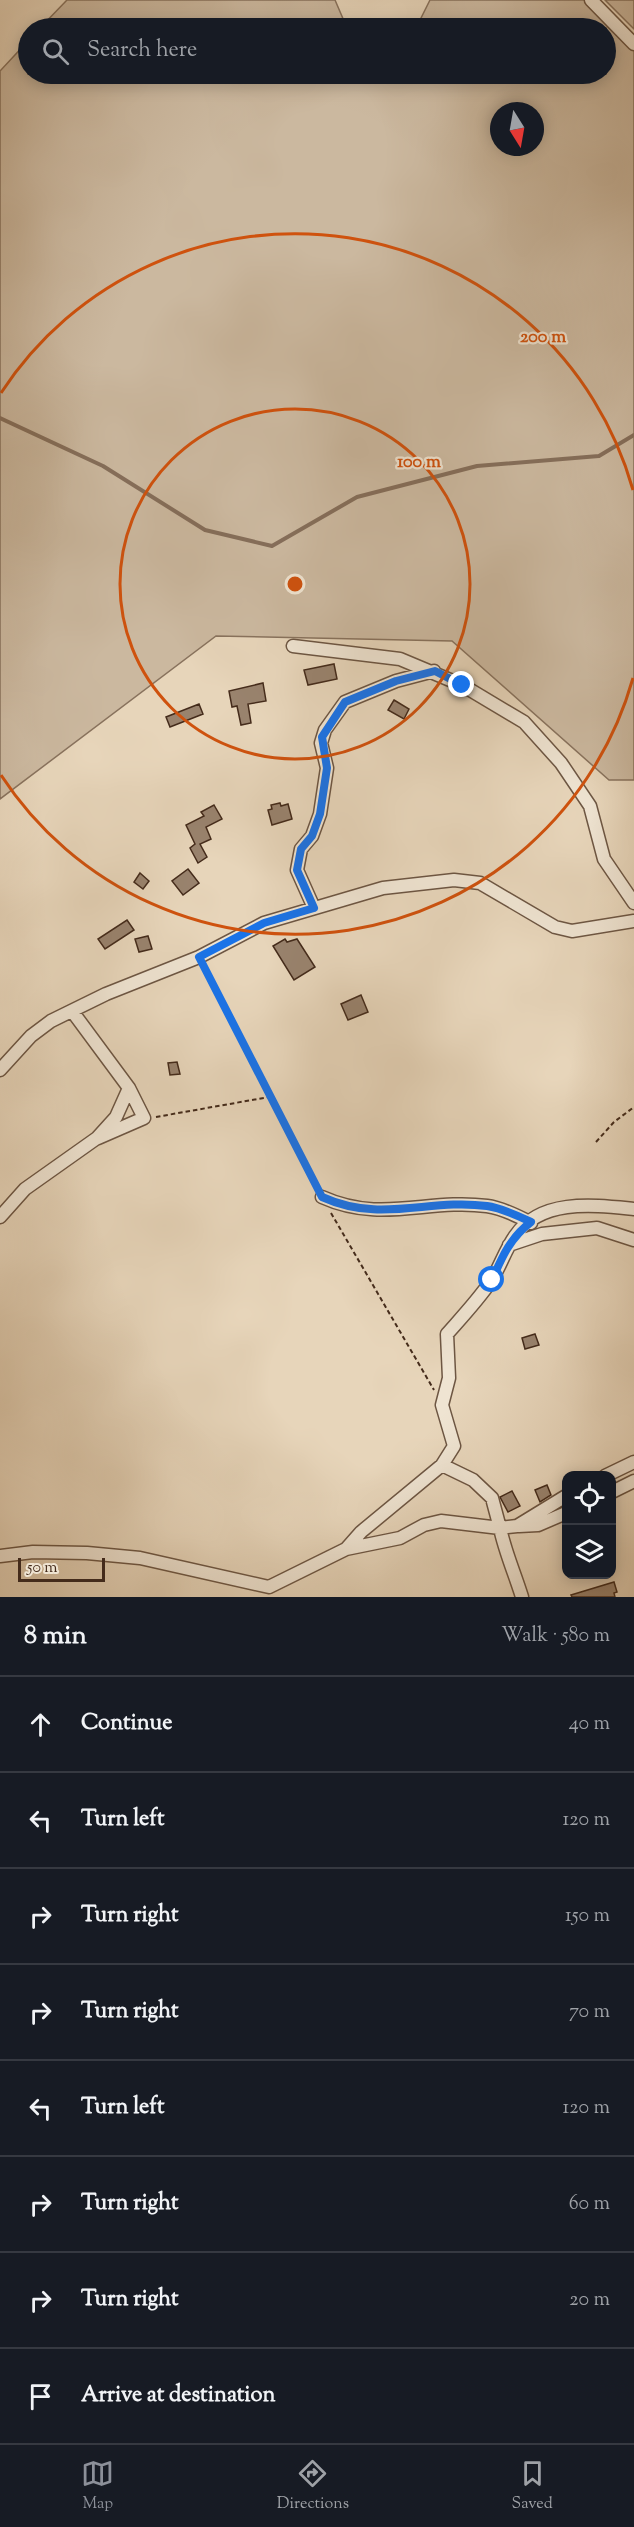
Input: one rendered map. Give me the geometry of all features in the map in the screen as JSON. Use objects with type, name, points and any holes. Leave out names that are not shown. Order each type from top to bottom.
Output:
[{"type":"street","points":[[591,0],[609,18]]},
{"type":"street","points":[[616,26],[634,44]]},
{"type":"street","points":[[293,646],[400,659],[435,671],[524,722],[539,738],[590,806],[604,859],[634,903]]},
{"type":"street","points":[[314,908],[297,870],[301,849],[312,836],[320,814],[327,768],[321,743],[325,730],[345,702],[396,681],[435,671]]},
{"type":"street","points":[[0,1070],[31,1036],[51,1021],[72,1011],[151,974],[199,957],[264,923],[383,888],[454,880],[480,883],[555,927],[572,931],[634,921]]},
{"type":"street","points":[[0,1217],[25,1189],[97,1138],[144,1118],[129,1088],[72,1011]]},
{"type":"street","points":[[97,1138],[116,1117],[129,1088]]},
{"type":"street","points":[[322,1197],[345,1208],[367,1211],[488,1206],[531,1222]]},
{"type":"street","points":[[346,1549],[361,1533],[442,1465],[454,1446],[442,1405],[449,1378],[447,1334],[492,1280],[517,1233],[548,1209],[597,1206],[634,1209]]},
{"type":"street","points":[[509,1245],[542,1234],[597,1228],[634,1240]]},
{"type":"street","points":[[615,1471],[634,1462]]},
{"type":"street","points":[[442,1465],[473,1480],[492,1498],[505,1551],[518,1579],[522,1597]]},
{"type":"street","points":[[616,1490],[634,1481]]},
{"type":"street","points":[[517,1526],[562,1499]]},
{"type":"street","points":[[0,1556],[33,1552],[87,1553],[140,1558],[269,1587],[346,1549],[400,1538],[424,1525],[441,1521],[500,1528],[538,1525],[562,1515]]},
{"type":"path","points":[[199,957],[269,1097],[362,1271],[442,1405]]},
{"type":"path","points":[[144,1118],[269,1097]]},
{"type":"path","points":[[596,1142],[614,1122],[634,1107]]},
{"type":"shaded area","points":[[67,0],[335,0],[343,18],[50,18]]},
{"type":"shaded area","points":[[430,0],[587,0],[604,18],[421,18]]},
{"type":"shaded area","points":[[605,0],[634,0],[634,29]]},
{"type":"shaded area","points":[[616,31],[634,51],[634,780],[609,780],[452,641],[216,636],[0,799],[0,71],[18,52],[18,84],[616,84]]},
{"type":"building","points":[[334,664],[337,679],[308,685],[304,670]]},
{"type":"building","points":[[263,683],[266,701],[248,704],[251,723],[241,725],[237,706],[232,707],[229,691]]},
{"type":"building","points":[[394,700],[409,709],[404,719],[388,710]]},
{"type":"building","points":[[199,704],[203,714],[170,727],[166,717]]},
{"type":"building","points":[[280,803],[281,806],[288,804],[292,819],[272,825],[268,810],[272,809],[271,805]]},
{"type":"building","points":[[214,805],[222,819],[206,827],[211,839],[200,844],[207,857],[198,863],[190,848],[195,844],[186,825],[204,816],[201,812]]},
{"type":"building","points":[[188,869],[199,883],[183,895],[172,881]]},
{"type":"building","points":[[140,873],[149,881],[143,889],[134,882]]},
{"type":"building","points":[[127,920],[134,930],[105,949],[98,939]]},
{"type":"building","points":[[148,936],[152,949],[139,952],[135,939]]},
{"type":"building","points":[[285,939],[287,942],[297,939],[315,967],[294,980],[273,946]]},
{"type":"building","points":[[361,995],[368,1012],[348,1020],[341,1004]]},
{"type":"building","points":[[177,1062],[180,1074],[170,1075],[168,1063]]},
{"type":"building","points":[[535,1334],[539,1345],[525,1349],[522,1338]]},
{"type":"building","points":[[547,1485],[551,1495],[540,1502],[535,1490]]},
{"type":"building","points":[[512,1491],[520,1506],[508,1512],[500,1497]]},
{"type":"building","points":[[614,1582],[617,1592],[614,1593],[615,1597],[572,1597],[571,1595]]},
{"type":"waterway","points":[[0,418],[103,466],[205,530],[272,546],[357,497],[477,466],[599,456],[634,435]]},
{"type":"route","points":[[462,685],[435,671],[396,681],[345,702],[339,708],[322,737],[321,743],[327,768],[320,814],[312,836],[301,849],[298,858],[297,870],[314,908],[264,923],[199,957],[322,1197],[345,1208],[367,1211],[488,1206],[531,1222],[517,1233],[505,1251],[492,1280]]}]
